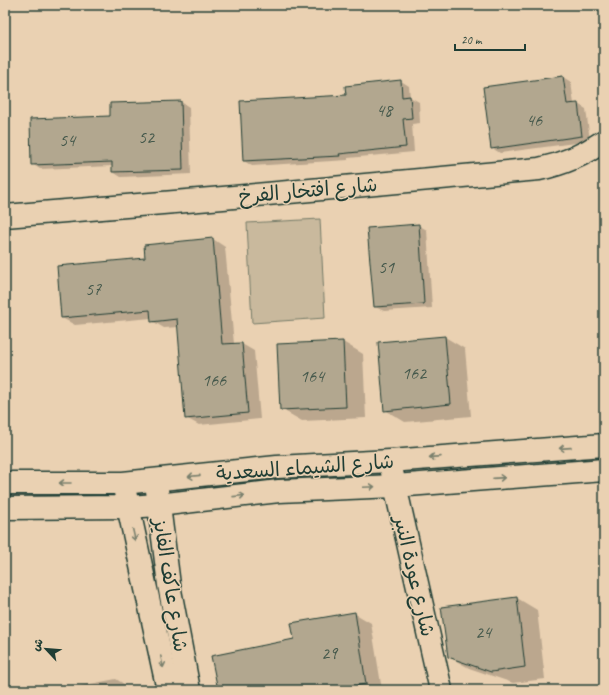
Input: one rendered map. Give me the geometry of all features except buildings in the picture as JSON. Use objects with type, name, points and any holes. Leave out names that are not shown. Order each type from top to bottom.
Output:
[{"type":"street","name":"شارع افتخار الفرخ","points":[[5,216],[224,198],[539,169],[556,165],[590,151],[604,141]]},
{"type":"street","name":"شارع الشيماء السعدية","points":[[5,483],[123,483],[277,467],[390,461],[604,445]]},
{"type":"street","name":"شارع عودة النبر","points":[[390,461],[441,690]]},
{"type":"street","name":"شارع الشيماء السعدية","points":[[5,508],[158,505],[279,491],[395,486],[604,470]]},
{"type":"street","name":"شارع عاكف الفايز","points":[[157,480],[158,505],[169,585],[189,690]]},
{"type":"street","name":"شارع عاكف الفايز","points":[[123,483],[168,690]]},
{"type":"shaded area","points":[[320,219],[325,318],[252,323],[247,223]]}]
